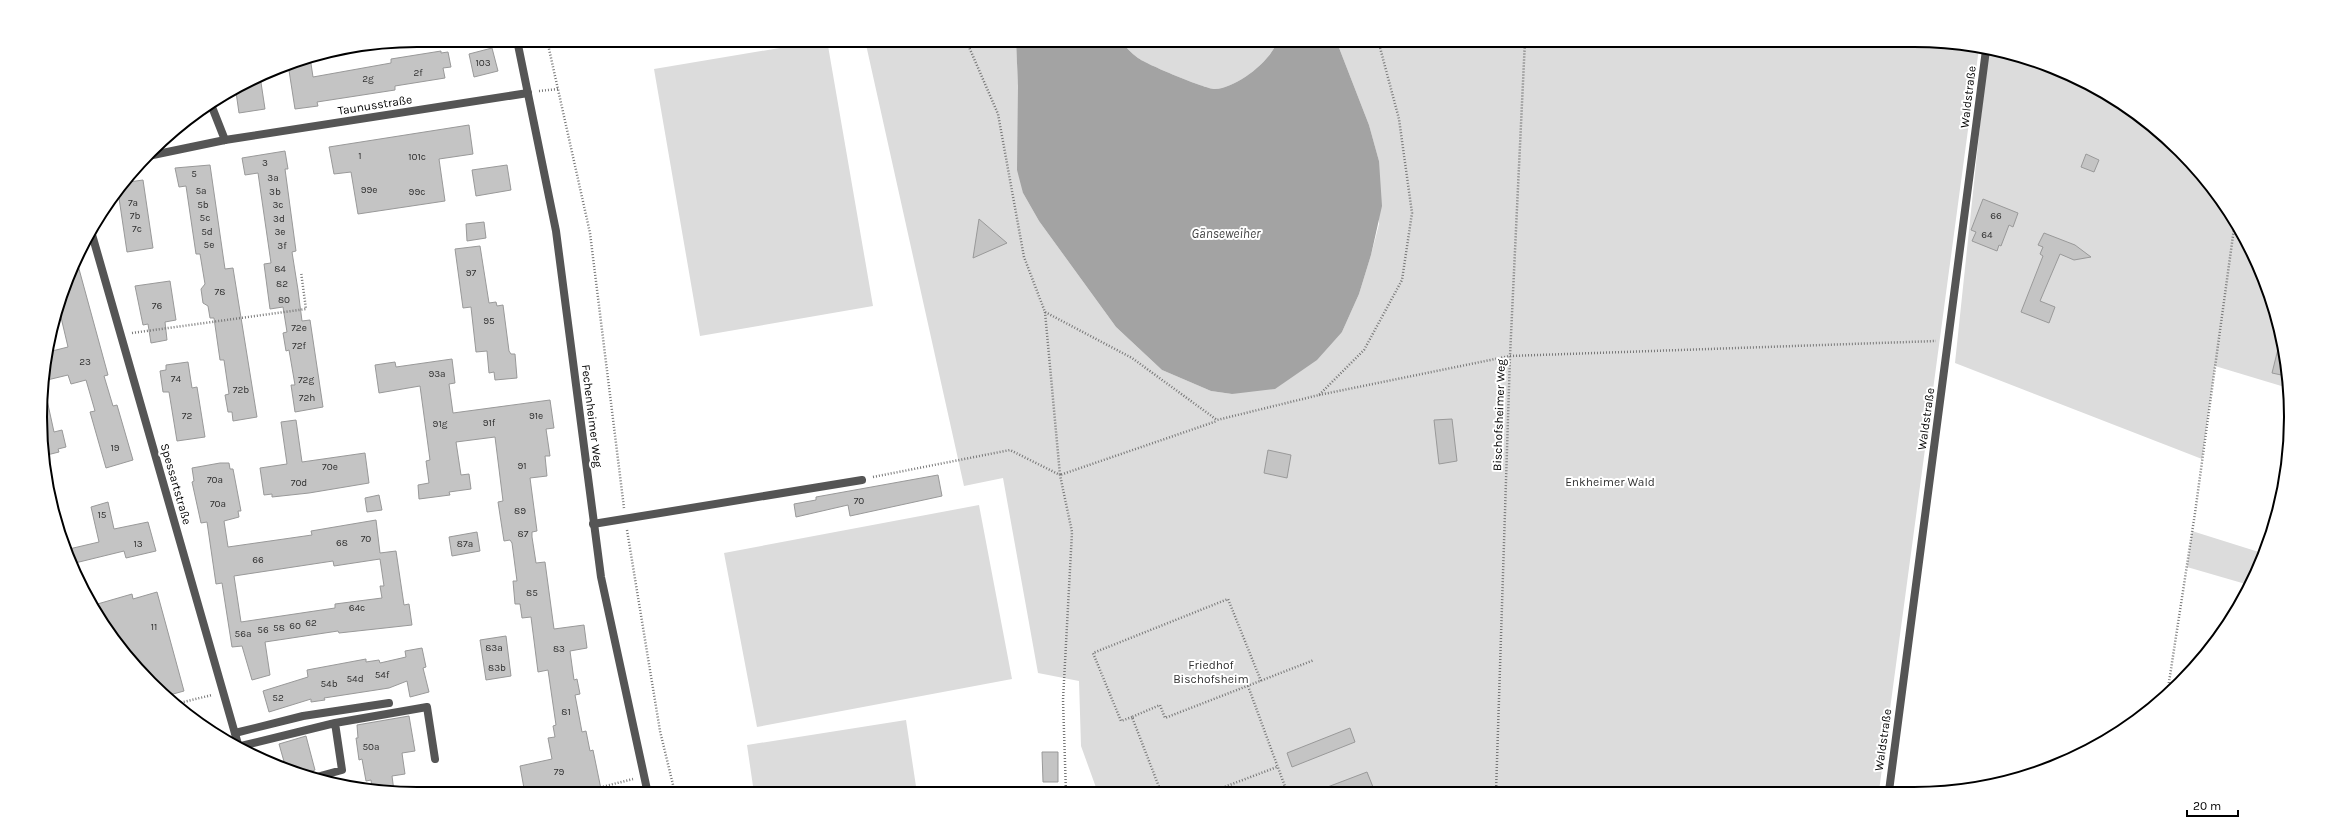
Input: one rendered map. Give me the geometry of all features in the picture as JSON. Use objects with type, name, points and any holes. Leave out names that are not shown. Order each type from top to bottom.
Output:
[{"type":"street","name":"Fechenheimer Weg","points":[[518,47],[550,197],[562,266],[593,524],[609,622],[646,787]]},
{"type":"street","name":"Waldstraße","points":[[1890,787],[1986,54]]},
{"type":"street","name":"Taunusstraße","points":[[156,154],[225,140],[528,93]]},
{"type":"street","points":[[213,108],[225,140]]},
{"type":"street","name":"Spessartstraße","points":[[93,239],[119,335],[237,740]]},
{"type":"street","points":[[593,524],[625,520],[862,480]]},
{"type":"street","points":[[235,733],[303,716],[389,703]]},
{"type":"street","points":[[246,745],[335,722],[428,707],[435,759]]},
{"type":"street","points":[[324,775],[342,770],[335,722]]},
{"type":"path","points":[[549,47],[590,233],[625,520],[658,723],[673,787]]},
{"type":"path","points":[[969,47],[998,114],[1024,257],[1045,312],[1060,475],[1072,532],[1063,700],[1066,787]]},
{"type":"path","points":[[1319,395],[1364,350],[1402,280],[1412,213],[1399,119],[1380,47]]},
{"type":"path","name":"Bischofsheimer Weg","points":[[1496,787],[1510,356],[1525,47]]},
{"type":"path","points":[[528,93],[558,89]]},
{"type":"path","points":[[2168,686],[2196,505],[2234,231]]},
{"type":"path","points":[[119,335],[306,309],[301,272]]},
{"type":"path","points":[[1045,312],[1132,358],[1217,420]]},
{"type":"path","points":[[862,480],[1010,450],[1060,475],[1217,420],[1319,395],[1510,356],[1949,341]]},
{"type":"path","points":[[1261,681],[1228,599],[1094,653],[1121,721],[1160,705],[1166,718],[1261,681],[1314,660]]},
{"type":"path","points":[[1248,686],[1285,787]]},
{"type":"path","points":[[182,702],[223,692]]},
{"type":"path","points":[[1132,717],[1159,787]]},
{"type":"path","points":[[1225,787],[1277,767]]},
{"type":"path","points":[[601,787],[643,776]]},
{"type":"green space","points":[[785,47],[828,47],[873,306],[700,336],[654,69]]},
{"type":"green space","name":"Enkheimer Wald","points":[[867,47],[1016,47],[1023,193],[1039,221],[1116,327],[1162,370],[1211,391],[1232,394],[1342,332],[1359,294],[1371,255],[1379,224],[1379,161],[1369,125],[1339,47],[1914,47],[1962,50],[1978,53],[1880,787],[1096,787],[1081,746],[1079,681],[1038,673],[1003,478],[964,486]]},
{"type":"green space","points":[[1126,47],[1274,47],[1261,64],[1243,79],[1233,84],[1215,89],[1188,81],[1143,61]]},
{"type":"green space","points":[[1988,54],[2056,75],[2078,85],[2120,109],[2139,123],[2176,155],[2192,173],[2222,211],[2246,253],[2256,275],[2277,345],[2282,386],[2215,366],[2202,459],[1955,363]]},
{"type":"green space","points":[[979,505],[1012,679],[757,727],[724,553]]},
{"type":"green space","points":[[2192,531],[2258,552],[2244,584],[2187,567]]},
{"type":"green space","points":[[906,720],[916,787],[753,787],[747,745]]},
{"type":"water","name":"Gänseweiher","points":[[1016,47],[1126,47],[1143,61],[1188,81],[1215,89],[1233,84],[1243,79],[1261,64],[1274,47],[1339,47],[1369,125],[1379,161],[1382,206],[1371,255],[1359,294],[1342,332],[1317,360],[1275,389],[1232,394],[1211,391],[1162,370],[1116,327],[1039,221],[1023,193],[1017,170],[1018,86]]},
{"type":"building","points":[[492,48],[498,71],[474,77],[469,54]]},
{"type":"building","points":[[441,51],[441,53],[448,52],[451,67],[443,68],[445,78],[395,86],[395,90],[317,102],[318,106],[295,109],[289,70],[311,63],[313,77],[391,63],[391,59]]},
{"type":"building","points":[[261,81],[265,109],[239,113],[236,95]]},
{"type":"building","points":[[469,125],[473,154],[439,159],[445,201],[358,214],[351,172],[334,174],[329,147]]},
{"type":"building","points":[[285,151],[288,169],[285,169],[296,251],[292,252],[302,321],[310,320],[323,407],[295,412],[291,385],[295,385],[289,350],[286,351],[283,333],[287,332],[283,307],[270,309],[264,264],[271,263],[258,173],[245,175],[242,158]]},
{"type":"building","points":[[2086,154],[2099,160],[2094,172],[2081,167]]},
{"type":"building","points":[[210,165],[225,269],[233,268],[257,417],[233,421],[232,412],[228,412],[225,395],[229,394],[224,360],[220,360],[214,318],[210,318],[208,306],[203,303],[201,289],[205,284],[200,254],[196,254],[186,186],[179,187],[175,168]]},
{"type":"building","points":[[507,165],[511,190],[476,196],[472,170]]},
{"type":"building","points":[[143,180],[153,248],[127,252],[119,198],[132,182]]},
{"type":"building","points":[[1983,199],[2018,213],[2013,227],[2009,225],[2001,246],[1999,245],[1997,251],[1972,241],[1976,232],[1971,230]]},
{"type":"building","points":[[979,219],[1007,243],[973,258]]},
{"type":"building","points":[[484,222],[486,238],[467,241],[466,224]]},
{"type":"building","points":[[2044,233],[2075,245],[2091,257],[2074,260],[2060,254],[2040,301],[2055,307],[2049,323],[2021,312],[2043,256],[2040,254],[2043,247],[2038,245]]},
{"type":"building","points":[[480,246],[489,303],[496,302],[497,306],[503,305],[509,351],[511,354],[515,354],[517,378],[495,380],[494,372],[489,373],[487,351],[476,352],[471,307],[463,308],[455,249]]},
{"type":"building","points":[[79,267],[108,375],[104,376],[113,406],[117,405],[133,460],[106,468],[90,412],[95,411],[86,380],[71,384],[68,375],[49,380],[53,351],[68,347],[61,318]]},
{"type":"building","points":[[170,281],[176,320],[165,322],[167,340],[151,343],[148,324],[143,325],[135,286]]},
{"type":"building","points":[[2278,350],[2282,375],[2272,373]]},
{"type":"building","points":[[452,359],[455,383],[449,384],[453,413],[550,400],[554,428],[546,429],[550,456],[545,456],[547,476],[530,478],[537,531],[532,532],[532,537],[536,563],[545,562],[554,629],[584,625],[587,648],[570,651],[574,680],[577,679],[580,694],[575,695],[582,732],[586,731],[590,751],[593,750],[601,787],[524,787],[520,766],[552,759],[548,738],[555,737],[553,726],[556,725],[548,670],[538,672],[531,617],[522,618],[520,604],[515,604],[513,581],[517,581],[512,543],[510,540],[504,541],[498,502],[503,501],[495,437],[456,442],[461,475],[469,474],[471,489],[449,492],[450,495],[419,499],[418,485],[429,483],[426,461],[430,460],[420,386],[379,393],[375,365],[395,362],[396,367]]},
{"type":"building","points":[[188,362],[192,388],[197,387],[205,437],[177,441],[169,392],[163,392],[160,371],[166,370],[166,365]]},
{"type":"building","points":[[48,403],[54,432],[62,430],[66,447],[58,449],[59,452],[49,454]]},
{"type":"building","points":[[1452,419],[1457,461],[1439,464],[1434,420]]},
{"type":"building","points":[[296,420],[302,462],[365,453],[369,483],[309,493],[272,497],[272,494],[264,495],[260,468],[287,464],[281,422]]},
{"type":"building","points":[[1268,450],[1291,455],[1287,478],[1264,473]]},
{"type":"building","points":[[220,463],[229,463],[230,469],[233,469],[241,511],[238,511],[239,517],[224,521],[228,547],[312,535],[311,531],[376,520],[380,553],[396,551],[404,605],[409,604],[412,625],[339,633],[338,631],[265,642],[270,675],[252,680],[242,646],[232,647],[222,583],[216,584],[207,522],[201,523],[192,482],[194,481],[192,468]],"holes":[[[380,559],[384,586],[380,586],[382,598],[335,604],[335,608],[241,622],[234,576],[333,561],[334,566]]]},
{"type":"building","points":[[938,475],[942,496],[850,516],[848,505],[796,517],[794,504],[816,500],[816,497]]},
{"type":"building","points":[[379,495],[382,510],[367,512],[365,498]]},
{"type":"building","points":[[108,502],[114,529],[148,522],[156,551],[126,558],[124,551],[77,563],[71,548],[99,542],[91,507]]},
{"type":"building","points":[[477,532],[480,551],[452,556],[449,537]]},
{"type":"building","points":[[157,592],[184,691],[172,694],[155,679],[123,642],[109,623],[98,604],[132,594],[133,599]]},
{"type":"building","points":[[506,636],[511,676],[486,680],[480,640]]},
{"type":"building","points":[[422,648],[426,667],[423,668],[429,692],[410,697],[407,681],[389,688],[324,698],[325,700],[311,702],[311,699],[269,712],[263,691],[308,677],[307,670],[366,659],[366,662],[379,660],[380,663],[406,657],[405,651]]},
{"type":"building","points":[[409,716],[415,751],[402,753],[405,774],[392,776],[393,786],[372,784],[371,780],[366,781],[362,759],[359,760],[356,738],[358,738],[357,725]]},
{"type":"building","points":[[1350,728],[1355,742],[1292,767],[1287,753]]},
{"type":"building","points":[[306,736],[315,770],[312,771],[284,762],[279,744]]},
{"type":"building","points":[[1042,752],[1058,752],[1058,782],[1043,782]]},
{"type":"building","points":[[1367,772],[1373,787],[1328,787]]},
{"type":"park label","name":"Friedhof Bischofsheim","points":[[1211,672]]}]
